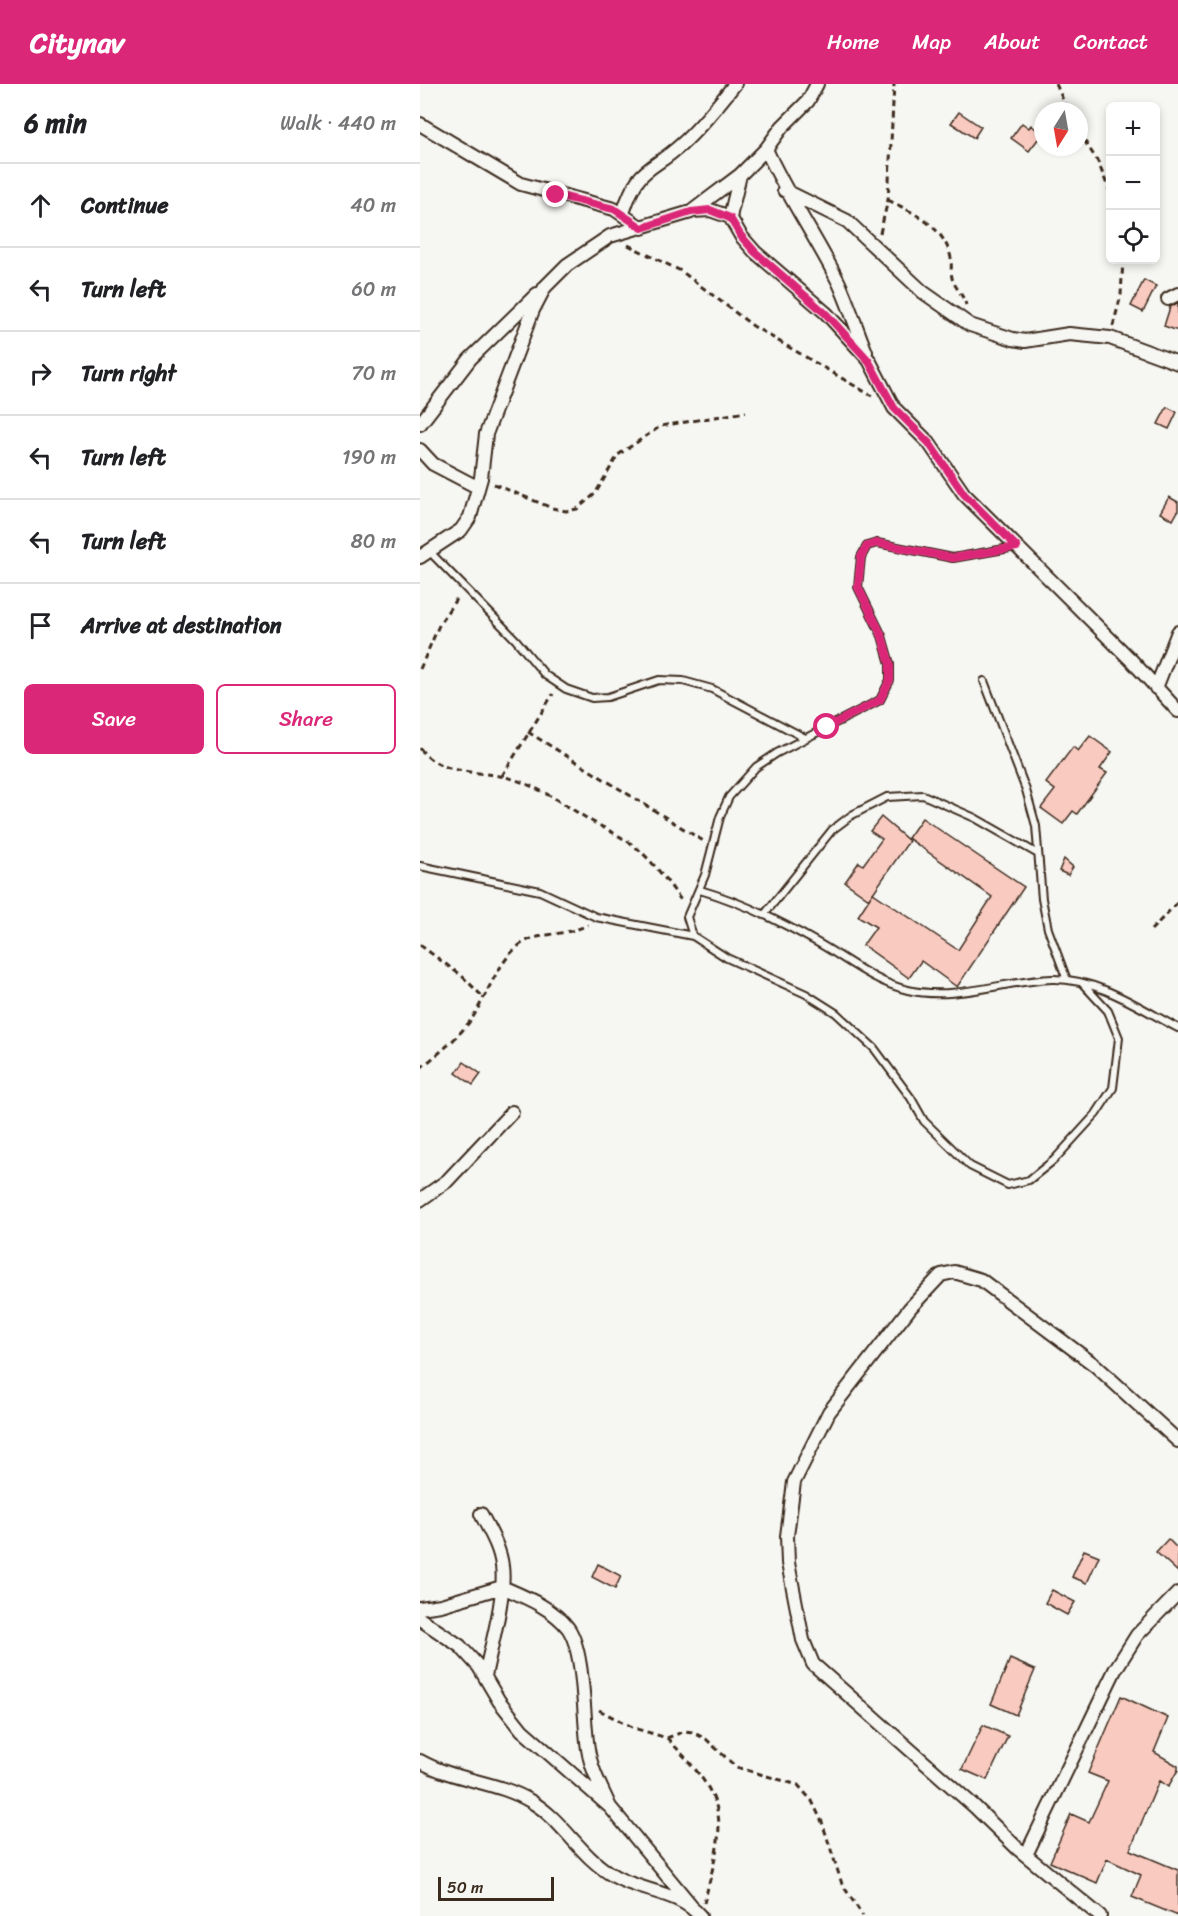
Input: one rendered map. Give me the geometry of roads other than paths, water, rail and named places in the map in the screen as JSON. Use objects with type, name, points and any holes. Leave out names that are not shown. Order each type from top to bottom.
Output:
[{"type":"street","points":[[623,213],[632,188],[642,175],[680,146],[708,118],[735,84]]},
{"type":"street","points":[[691,212],[740,175],[766,149],[782,127],[808,101],[817,84]]},
{"type":"street","points":[[420,124],[520,184],[623,213],[642,228]]},
{"type":"street","points":[[766,149],[784,190],[807,224],[840,285],[868,360],[894,408],[929,443],[964,494],[1178,711]]},
{"type":"street","points":[[730,218],[740,175]]},
{"type":"street","points":[[784,190],[847,220],[923,292],[970,325],[1025,341],[1069,334],[1110,338],[1178,363]]},
{"type":"street","points":[[420,424],[470,359],[567,265],[610,236],[691,212],[710,210],[730,218],[741,236],[755,252],[826,314],[868,360]]},
{"type":"street","points":[[425,554],[461,530],[470,517],[479,482],[486,434],[533,310],[545,287]]},
{"type":"street","points":[[420,450],[433,464],[479,482]]},
{"type":"street","points":[[1156,688],[1178,632]]},
{"type":"street","points":[[420,1200],[436,1190],[512,1112]]},
{"type":"street","points":[[420,1188],[436,1190]]},
{"type":"street","points":[[1100,1916],[1026,1856],[813,1664],[803,1640],[788,1563],[787,1536],[794,1482],[829,1412],[870,1357],[941,1275],[954,1272],[981,1280],[1058,1335],[1096,1366],[1178,1441]]},
{"type":"street","points":[[481,1514],[496,1545],[502,1565],[502,1587],[485,1676]]},
{"type":"street","points":[[420,1608],[441,1605],[502,1587],[541,1606],[567,1627],[574,1638],[590,1761],[610,1807]]},
{"type":"street","points":[[1026,1856],[1115,1670],[1137,1635],[1178,1593]]},
{"type":"street","points":[[420,1619],[460,1646],[485,1676],[499,1701],[522,1730],[610,1807],[698,1909]]},
{"type":"street","points":[[420,1761],[524,1797],[546,1813],[591,1861],[615,1877],[698,1909]]},
{"type":"lane","points":[[693,936],[687,924],[689,912],[700,890],[720,817],[729,797],[756,767],[805,738],[880,700],[890,680],[890,664],[882,636],[858,587],[861,557],[867,546],[877,543],[953,558],[1017,547]]},
{"type":"lane","points":[[425,554],[464,587],[516,640],[545,675],[559,685],[592,699],[608,697],[659,680],[683,681],[712,689],[805,738]]},
{"type":"lane","points":[[984,681],[1026,790],[1036,826],[1042,899],[1048,929],[1067,980]]},
{"type":"lane","points":[[764,915],[832,830],[852,815],[887,797],[923,795],[975,818],[1038,854]]},
{"type":"lane","points":[[420,866],[540,891],[601,918],[693,936],[727,958],[797,990],[836,1013],[874,1048],[911,1098],[924,1121],[970,1166],[1008,1185],[1029,1180],[1054,1160],[1096,1114],[1113,1088],[1119,1038],[1108,1011],[1083,983]]},
{"type":"lane","points":[[700,890],[764,915],[887,983],[907,990],[951,994],[1024,982],[1067,980],[1083,983],[1130,1001],[1178,1028]]}]
